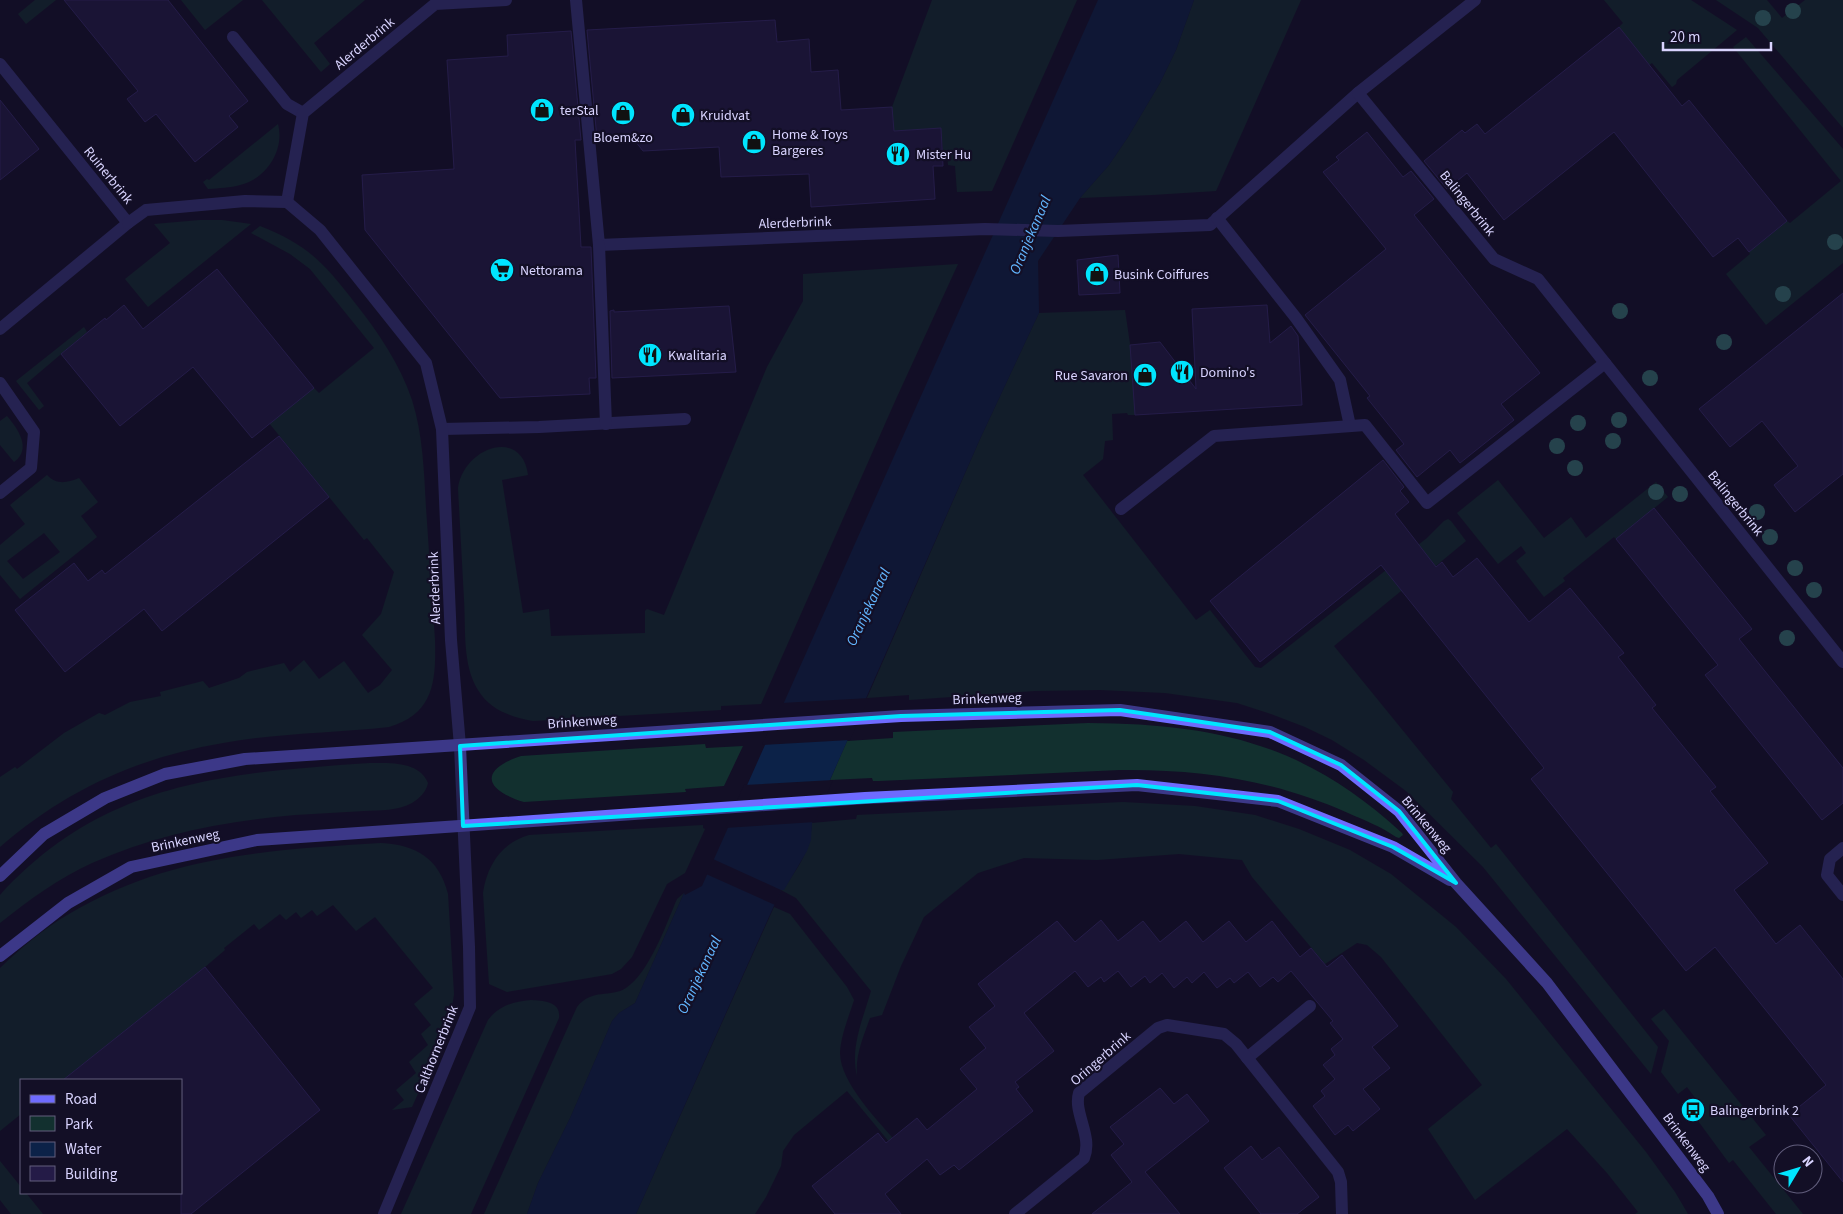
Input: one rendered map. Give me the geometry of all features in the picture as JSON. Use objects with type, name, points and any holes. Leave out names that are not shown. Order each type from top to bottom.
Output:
[{"type":"street","name":"Alerderbrink","points":[[303,113],[435,4],[506,0]]},
{"type":"street","points":[[576,0],[599,245],[606,424]]},
{"type":"street","points":[[1350,426],[1340,380],[1296,318],[1218,218],[1358,93],[1475,0]]},
{"type":"street","points":[[128,223],[146,210],[245,201],[287,202],[303,113],[287,104],[233,37]]},
{"type":"street","name":"Ruinerbrink","points":[[0,64],[128,223],[0,329]]},
{"type":"street","name":"Balingerbrink","points":[[1358,93],[1494,259],[1538,279],[1843,662]]},
{"type":"street","name":"Alerderbrink","points":[[287,202],[320,230],[426,363],[442,429],[451,640],[460,746]]},
{"type":"street","name":"Alerderbrink","points":[[599,245],[992,230],[1058,231],[1210,225],[1218,218]]},
{"type":"street","points":[[1121,509],[1214,436],[1366,425],[1427,503],[1605,363]]},
{"type":"street","points":[[0,383],[34,432],[31,468],[0,493]]},
{"type":"street","points":[[442,429],[539,428],[685,419]]},
{"type":"street","name":"Brinkenweg","points":[[0,876],[44,834],[105,798],[165,774],[245,759],[901,716],[1120,710],[1270,732],[1341,764],[1400,811],[1456,883],[1547,983],[1708,1196],[1718,1214]]},
{"type":"street","points":[[460,746],[463,826]]},
{"type":"street","name":"Brinkenweg","points":[[0,956],[68,903],[131,867],[257,840],[865,798],[1137,785],[1278,801],[1392,847],[1456,883]]},
{"type":"street","name":"Calthornerbrink","points":[[384,1214],[470,1007],[470,947],[463,826]]},
{"type":"street","points":[[1843,848],[1830,859],[1826,875],[1843,895]]},
{"type":"street","points":[[1247,1058],[1310,1006]]},
{"type":"street","name":"Oringerbrink","points":[[1015,1214],[1084,1158],[1087,1150],[1078,1093],[1158,1028],[1167,1025],[1224,1034],[1232,1040],[1338,1172],[1341,1182],[1342,1214]]},
{"type":"highlighted area","points":[[1120,710],[1270,732],[1341,765],[1399,811],[1456,883],[1393,847],[1278,801],[1137,785],[463,826],[460,746],[901,716]]},
{"type":"green space","points":[[35,0],[56,0],[26,24],[18,14]]},
{"type":"green space","points":[[181,0],[243,0],[205,30]]},
{"type":"green space","points":[[262,0],[365,0],[314,43],[330,64],[321,72]]},
{"type":"green space","points":[[932,0],[1077,0],[992,191],[957,192],[955,166],[948,165],[947,152],[943,152],[941,128],[894,131],[892,107]]},
{"type":"green space","points":[[1194,0],[1301,0],[1216,191],[1080,198],[1109,165],[1160,83],[1176,50]]},
{"type":"green space","points":[[1604,0],[1691,0],[1737,30],[1677,80],[1676,84],[1672,87],[1652,63],[1649,65],[1619,27],[1623,23]]},
{"type":"green space","points":[[1716,0],[1767,0],[1782,18],[1805,0],[1843,0],[1843,128],[1758,28]]},
{"type":"green space","points":[[1746,37],[1843,149],[1843,263],[1766,325],[1726,274],[1750,254],[1749,252],[1787,221],[1790,223],[1841,181],[1733,47]]},
{"type":"green space","points":[[278,124],[279,144],[276,153],[258,177],[240,185],[208,189],[203,182],[207,179],[209,180]]},
{"type":"green space","points":[[222,220],[251,224],[148,307],[125,279],[170,243],[154,224]]},
{"type":"green space","points":[[260,226],[291,240],[303,248],[314,256],[333,276],[364,314],[388,349],[412,400],[419,427],[422,454],[435,640],[435,669],[429,694],[424,705],[415,714],[389,727],[285,735],[223,743],[191,749],[132,767],[104,779],[50,809],[0,847],[0,777],[15,767],[17,769],[64,733],[99,713],[105,715],[130,702],[161,696],[160,692],[203,681],[209,688],[239,678],[247,672],[284,663],[290,672],[304,660],[319,679],[344,661],[368,693],[380,685],[392,670],[362,635],[381,614],[394,572],[367,538],[364,540],[269,423],[314,388],[319,393],[374,348],[310,269],[290,254],[251,233]]},
{"type":"green space","points":[[958,264],[761,704],[721,706],[721,710],[533,721],[502,712],[483,697],[469,669],[465,634],[458,488],[462,474],[471,462],[481,453],[493,448],[505,447],[515,451],[524,460],[528,475],[502,480],[523,613],[549,609],[551,636],[645,633],[645,611],[647,609],[664,615],[767,367],[803,301],[803,274]]},
{"type":"green space","points":[[1125,310],[1130,344],[1135,415],[1128,415],[1127,413],[1112,414],[1113,440],[1105,441],[1103,459],[1083,475],[1196,620],[1210,610],[1255,667],[1261,668],[1427,538],[1444,521],[1448,519],[1451,521],[1466,541],[1334,646],[1453,792],[1451,799],[1491,848],[1496,844],[1658,1047],[1651,1074],[1483,867],[1406,791],[1364,760],[1332,740],[1305,727],[1237,703],[1165,693],[1100,690],[1035,691],[909,700],[909,695],[867,698],[980,439],[1039,313]]},
{"type":"green space","points":[[84,327],[87,332],[27,383],[44,406],[39,410],[16,381]]},
{"type":"green space","points":[[7,416],[19,433],[23,445],[19,457],[14,462],[0,445],[0,421]]},
{"type":"green space","points":[[47,475],[58,482],[79,478],[98,502],[81,516],[97,537],[20,599],[0,575],[0,545],[25,524],[10,505]],"holes":[[[44,533],[60,552],[23,579],[7,561]]]},
{"type":"green space","points":[[1498,480],[1544,538],[1571,517],[1586,538],[1656,482],[1668,497],[1563,578],[1565,581],[1544,597],[1516,561],[1526,553],[1521,546],[1498,564],[1457,513]]},
{"type":"green space","points":[[1088,723],[1135,724],[1178,728],[1219,735],[1257,745],[1294,759],[1330,778],[1366,803],[1403,835],[1399,838],[1396,837],[1360,818],[1293,792],[1208,774],[1120,770],[879,781],[873,781],[872,778],[830,780],[847,741],[893,738],[893,732]]},
{"type":"green space","points":[[705,744],[706,748],[743,746],[724,786],[685,789],[686,792],[524,802],[501,792],[494,786],[492,780],[493,774],[498,767],[521,756]]},
{"type":"green space","points":[[370,763],[411,767],[424,776],[428,783],[426,789],[412,803],[395,809],[295,815],[243,821],[192,830],[141,844],[92,863],[68,875],[0,923],[0,895],[40,857],[81,828],[125,806],[170,790],[217,779],[266,772]]},
{"type":"green space","points":[[1123,802],[1195,806],[1255,815],[1299,829],[1350,850],[1391,874],[1456,927],[1506,979],[1646,1152],[1675,1192],[1688,1214],[1635,1214],[1638,1212],[1607,1173],[1567,1129],[1475,1200],[1428,1129],[1482,1085],[1381,957],[1367,945],[1357,943],[1325,964],[1252,877],[1242,860],[1179,854],[1097,860],[1024,858],[978,873],[924,917],[901,966],[882,1015],[870,1018],[858,1054],[857,1076],[855,1065],[856,1044],[871,991],[796,898],[781,890],[784,889],[803,858],[809,843],[812,823],[856,819],[857,815]]},
{"type":"green space","points":[[703,825],[705,829],[685,873],[667,884],[632,957],[621,969],[612,974],[507,992],[489,984],[483,893],[492,865],[503,850],[511,844],[529,835]]},
{"type":"green space","points":[[381,843],[394,844],[424,856],[439,871],[444,882],[448,894],[454,994],[443,1038],[412,1107],[392,1110],[404,1100],[396,1090],[416,1073],[409,1062],[428,1045],[421,1034],[431,1025],[414,1004],[433,988],[375,917],[356,931],[333,905],[317,916],[312,910],[301,918],[296,912],[286,920],[280,914],[259,930],[254,924],[224,948],[225,950],[205,967],[64,1079],[20,1079],[20,1115],[0,1131],[0,968],[41,932],[106,894],[182,867],[259,853]]},
{"type":"green space","points":[[684,893],[635,1003],[619,1013],[612,1021],[571,1116],[538,1183],[527,1214],[484,1214],[577,1007],[589,997],[620,991],[634,981],[656,948],[677,899]]},
{"type":"green space","points":[[774,907],[790,914],[847,987],[854,1000],[842,1039],[841,1064],[853,1089],[862,1102],[899,1145],[895,1149],[847,1091],[794,1135],[783,1151],[781,1166],[766,1197],[755,1214],[636,1214]]},
{"type":"green space","points":[[531,1000],[554,1005],[559,1012],[559,1018],[471,1214],[401,1214],[488,1020],[507,1005]]},
{"type":"green space","points":[[1664,1009],[1766,1135],[1749,1147],[1773,1177],[1773,1194],[1787,1194],[1803,1214],[1776,1214],[1733,1160],[1729,1163],[1690,1110],[1699,1103],[1687,1087],[1678,1094],[1661,1072],[1669,1041],[1651,1019]]},
{"type":"green space","points":[[0,1161],[20,1186],[20,1194],[27,1194],[43,1214],[11,1214],[0,1200]]},
{"type":"water","name":"Oranjekanaal","points":[[1098,0],[1194,0],[1176,50],[1160,83],[1128,137],[1109,165],[1080,198],[1038,261],[1039,313],[980,439],[830,780],[812,823],[811,840],[807,851],[784,890],[781,890],[636,1214],[527,1214],[538,1183],[571,1116],[612,1021],[619,1013],[635,1003],[684,893],[685,895],[702,886]]},
{"type":"pier","points":[[869,698],[850,740],[762,745],[781,703]]},
{"type":"pier","points":[[833,780],[815,822],[725,828],[744,785]]},
{"type":"pier","points":[[713,859],[781,890],[775,905],[706,874]]},
{"type":"building","points":[[64,0],[168,0],[248,101],[229,116],[238,127],[195,162],[156,114],[145,122],[127,99],[138,91]]},
{"type":"building","points":[[775,20],[777,42],[809,39],[811,72],[838,70],[841,110],[892,107],[894,131],[941,128],[943,166],[933,166],[935,199],[811,207],[809,174],[721,177],[719,147],[643,151],[632,137],[597,139],[587,30]]},
{"type":"building","points":[[1619,27],[1682,106],[1689,100],[1787,221],[1749,252],[1738,238],[1713,257],[1614,132],[1504,220],[1467,173],[1447,189],[1424,161],[1462,130],[1465,133],[1477,124],[1485,134]]},
{"type":"building","points":[[571,31],[581,140],[575,140],[581,247],[591,247],[596,378],[589,378],[590,394],[500,398],[365,230],[362,175],[454,169],[447,60],[508,56],[507,35]]},
{"type":"building","points":[[0,100],[39,149],[0,180]]},
{"type":"building","points":[[1367,132],[1403,177],[1411,171],[1434,199],[1414,215],[1540,373],[1501,404],[1514,420],[1460,463],[1450,450],[1417,477],[1396,450],[1404,444],[1367,398],[1370,396],[1305,315],[1386,249],[1323,172],[1339,160],[1336,157]]},
{"type":"building","points":[[1118,255],[1120,293],[1079,295],[1077,260]]},
{"type":"building","points":[[217,269],[314,388],[252,438],[193,367],[120,426],[61,354],[124,305],[143,329]]},
{"type":"building","points":[[1843,293],[1843,474],[1795,512],[1774,485],[1798,466],[1762,421],[1730,447],[1699,409]]},
{"type":"building","points":[[1267,305],[1270,343],[1291,326],[1298,336],[1302,405],[1135,415],[1130,345],[1160,342],[1196,389],[1192,309]]},
{"type":"building","points":[[729,306],[736,372],[612,378],[610,311]]},
{"type":"building","points":[[279,436],[329,497],[162,631],[144,609],[65,672],[15,610],[74,563],[88,581],[102,570],[105,574]]},
{"type":"building","points":[[1383,460],[1404,487],[1400,491],[1409,502],[1395,514],[1436,567],[1442,562],[1453,577],[1477,558],[1529,622],[1570,588],[1624,653],[1618,657],[1656,705],[1652,708],[1716,787],[1710,791],[1768,863],[1734,890],[1776,944],[1800,925],[1843,979],[1843,1182],[1823,1157],[1823,1144],[1812,1144],[1789,1115],[1826,1085],[1715,947],[1686,971],[1531,779],[1544,768],[1381,565],[1260,662],[1210,601]]},
{"type":"building","points":[[1654,508],[1752,629],[1739,639],[1843,768],[1843,803],[1822,820],[1705,675],[1718,665],[1616,539]]},
{"type":"building","points":[[1101,920],[1118,941],[1143,921],[1160,942],[1186,921],[1203,942],[1229,921],[1246,942],[1272,921],[1300,957],[1311,948],[1327,967],[1342,955],[1398,1026],[1372,1047],[1390,1068],[1363,1089],[1380,1109],[1353,1131],[1348,1125],[1335,1135],[1313,1106],[1325,1096],[1321,1091],[1335,1079],[1323,1065],[1335,1055],[1331,1049],[1343,1039],[1330,1023],[1333,1021],[1291,971],[1278,982],[1273,977],[1260,987],[1248,972],[1234,983],[1230,978],[1217,988],[1204,972],[1192,983],[1187,977],[1174,988],[1162,973],[1150,983],[1145,976],[1131,987],[1118,971],[1104,982],[1101,977],[1088,987],[1075,971],[1024,1013],[1054,1051],[1015,1082],[1019,1087],[1016,1089],[1033,1111],[959,1170],[954,1165],[940,1175],[927,1159],[885,1194],[901,1214],[835,1214],[812,1186],[878,1133],[886,1143],[917,1118],[927,1130],[977,1089],[960,1069],[986,1048],[969,1027],[995,1006],[978,984],[1057,921],[1075,942]]},
{"type":"building","points":[[205,967],[320,1110],[191,1214],[181,1214],[182,1079],[64,1079]]},
{"type":"building","points":[[1160,1088],[1174,1104],[1187,1094],[1209,1121],[1145,1172],[1180,1214],[1092,1214],[1132,1182],[1111,1155],[1124,1144],[1110,1127]]},
{"type":"building","points":[[1251,1146],[1262,1160],[1279,1147],[1319,1197],[1297,1214],[1261,1214],[1224,1168]]},
{"type":"place","name":"terStal","points":[[542,110]]},
{"type":"place","name":"Bloem&zo","points":[[623,113]]},
{"type":"place","name":"Kruidvat","points":[[683,115]]},
{"type":"place","name":"Home & Toys Bargeres","points":[[754,142]]},
{"type":"place","name":"Mister Hu","points":[[898,154]]},
{"type":"place","name":"Nettorama","points":[[502,270]]},
{"type":"place","name":"Busink Coiffures","points":[[1097,274]]},
{"type":"place","name":"Kwalitaria","points":[[650,355]]},
{"type":"place","name":"Domino's","points":[[1182,372]]},
{"type":"place","name":"Rue Savaron","points":[[1145,375]]},
{"type":"place","name":"Balingerbrink 2","points":[[1693,1110]]}]
